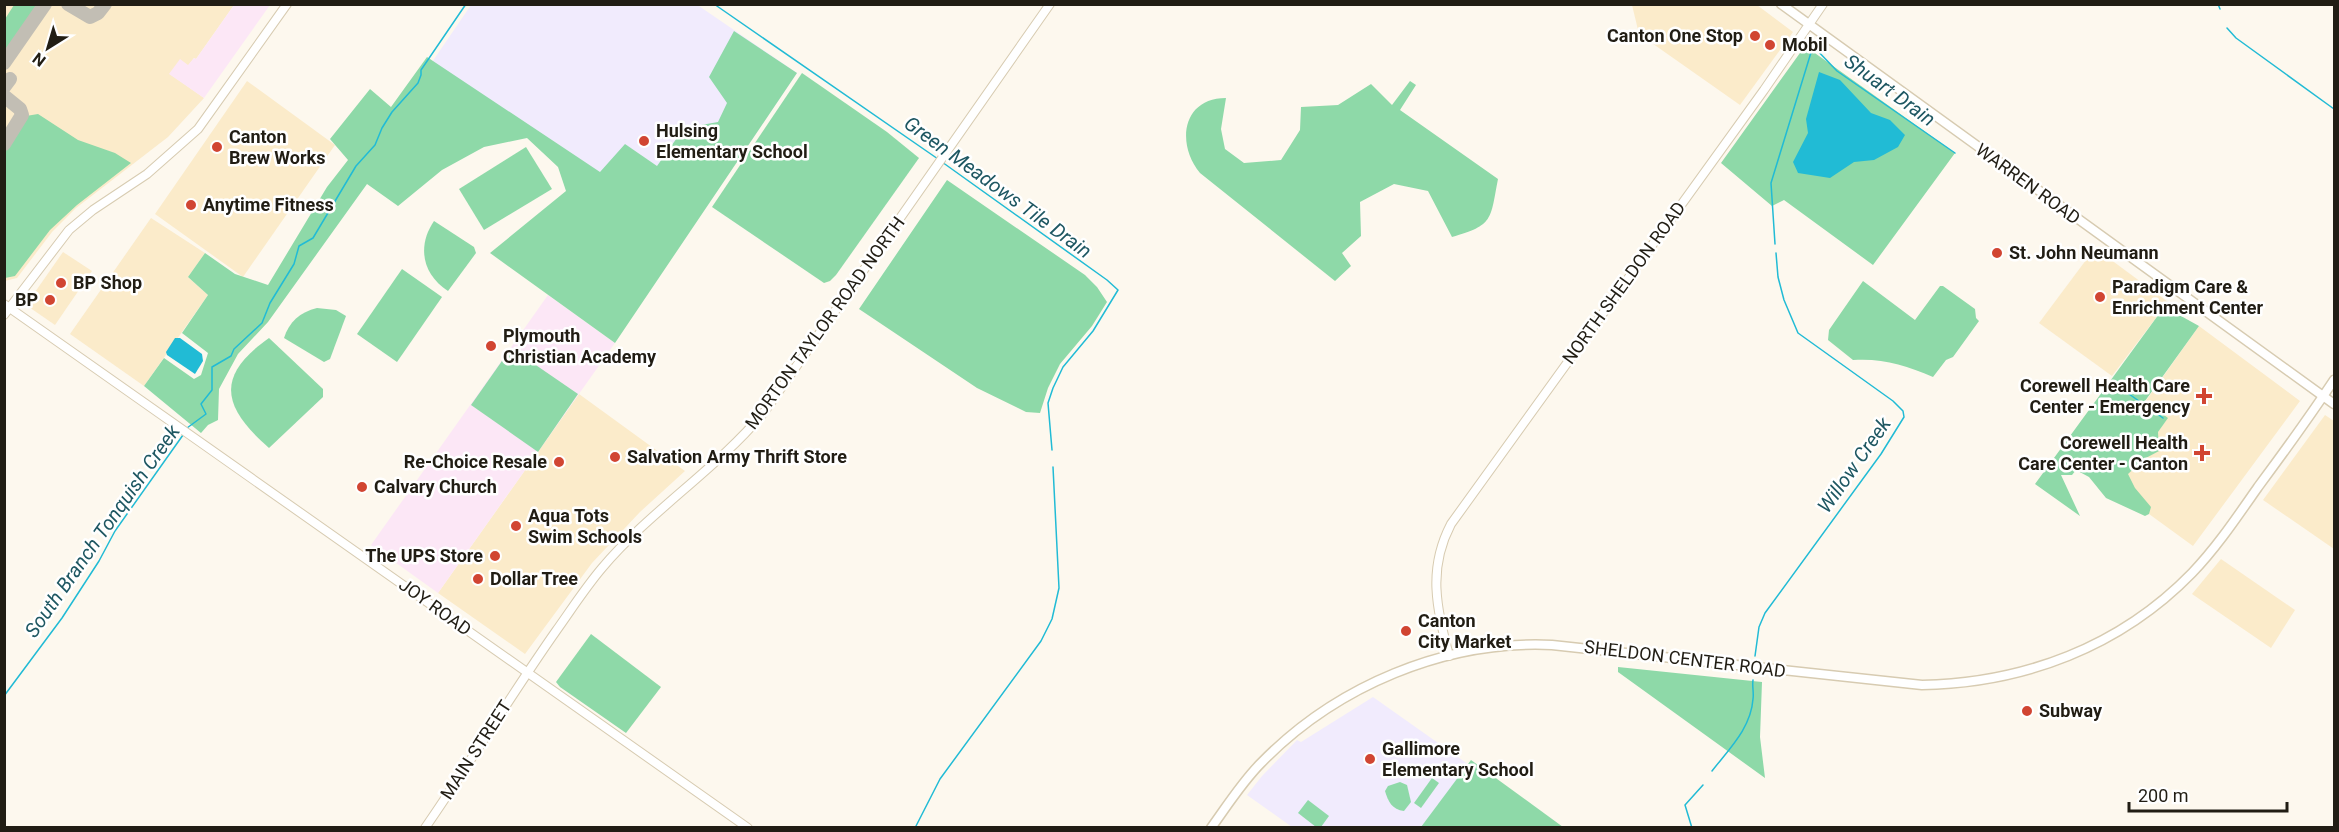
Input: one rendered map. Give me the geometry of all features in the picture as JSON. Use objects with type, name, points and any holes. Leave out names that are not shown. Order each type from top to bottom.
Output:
[{"type":"main road","name":"WARREN ROAD","points":[[1781,4],[1808,26],[2334,404]]},
{"type":"main road","name":"SHELDON CENTER ROAD","points":[[1211,828],[1260,764],[1287,739],[1326,710],[1377,681],[1410,667],[1449,656],[1510,645],[1563,646],[1922,685],[2000,677],[2031,670],[2073,655],[2131,623],[2162,601],[2193,572],[2233,522],[2334,380]]},
{"type":"street","points":[[4,315],[7,306],[69,230],[93,210],[147,174],[198,129],[287,4]]},
{"type":"street","name":"MORTON TAYLOR ROAD NORTH","points":[[527,672],[597,574],[612,557],[730,448],[765,411],[1050,4]]},
{"type":"street","name":"NORTH SHELDON ROAD","points":[[1449,656],[1438,611],[1436,567],[1447,532],[1459,512],[1764,90],[1823,4]]},
{"type":"street","name":"JOY ROAD","points":[[7,306],[748,828]]},
{"type":"street","name":"MAIN STREET","points":[[425,828],[527,672]]},
{"type":"shaded area","name":"Hulsing Elementary School","points":[[696,4],[797,73],[683,241],[428,68],[471,5]]},
{"type":"shaded area","points":[[4,5],[234,5],[196,59],[194,58],[188,66],[170,74],[204,98],[168,137],[76,208],[52,232],[17,278],[5,281]]},
{"type":"shaded area","points":[[234,5],[270,5],[204,98],[169,74],[180,59],[188,65],[194,58],[196,59]]},
{"type":"shaded area","points":[[1632,5],[1757,5],[1793,32],[1740,105],[1639,34]]},
{"type":"shaded area","points":[[247,81],[335,145],[243,277],[155,214]]},
{"type":"shaded area","points":[[151,218],[205,253],[188,277],[208,295],[144,386],[70,334]]},
{"type":"shaded area","points":[[2095,248],[2168,302],[2112,376],[2039,323]]},
{"type":"shaded area","points":[[63,252],[92,271],[55,325],[26,305]]},
{"type":"shaded area","points":[[548,295],[615,343],[438,593],[371,545]]},
{"type":"shaded area","name":"Corewell Health Care Center - Canton","points":[[2199,326],[2300,401],[2193,546],[2116,490],[2167,419],[2145,402]]},
{"type":"shaded area","points":[[579,394],[685,471],[640,512],[592,563],[525,654],[438,593]]},
{"type":"shaded area","points":[[2325,415],[2334,421],[2334,549],[2263,500]]},
{"type":"shaded area","points":[[2221,559],[2295,610],[2271,648],[2192,594]]},
{"type":"shaded area","name":"Gallimore Elementary School","points":[[1373,697],[1557,827],[1292,827],[1247,795],[1297,740],[1301,742]]},
{"type":"green space","points":[[14,5],[40,5],[5,57],[5,19]]},
{"type":"green space","points":[[734,31],[797,73],[615,343],[490,253],[566,191],[558,167],[527,138],[484,147],[442,170],[398,206],[367,184],[268,322],[238,354],[219,389],[218,420],[208,425],[201,433],[144,386],[164,358],[194,379],[201,375],[208,353],[182,333],[208,295],[188,277],[205,253],[235,274],[268,285],[327,187],[348,160],[330,139],[370,89],[391,107],[427,57],[600,172],[625,144],[657,166],[684,128],[718,122],[727,103],[709,77]]},
{"type":"green space","points":[[1805,46],[1955,153],[1873,265],[1784,200],[1772,206],[1721,163]]},
{"type":"green space","points":[[802,73],[887,132],[919,158],[836,275],[824,283],[712,207]]},
{"type":"green space","points":[[1410,81],[1416,85],[1400,110],[1498,179],[1488,219],[1476,229],[1452,237],[1428,191],[1394,184],[1360,202],[1361,236],[1342,253],[1351,266],[1335,281],[1200,173],[1192,161],[1186,137],[1188,125],[1192,114],[1211,100],[1226,98],[1221,129],[1225,149],[1244,163],[1281,160],[1300,130],[1301,107],[1338,105],[1371,84],[1392,105]]},
{"type":"green space","points":[[38,114],[78,140],[115,153],[131,163],[77,205],[50,230],[15,276],[5,278],[5,150],[26,116]]},
{"type":"green space","points":[[526,147],[552,189],[484,230],[459,189]]},
{"type":"green space","points":[[947,180],[1085,275],[1107,302],[1092,326],[1060,364],[1048,388],[1040,413],[1026,412],[977,388],[859,309]]},
{"type":"green space","points":[[434,221],[474,247],[476,253],[448,291],[432,276],[425,259],[425,240]]},
{"type":"green space","points":[[402,269],[442,297],[397,362],[357,334]]},
{"type":"green space","points":[[1863,281],[1915,320],[1940,286],[1943,286],[1975,309],[1976,318],[1979,321],[1953,357],[1946,360],[1933,377],[1894,363],[1853,360],[1828,340],[1829,330]]},
{"type":"green space","points":[[317,308],[336,310],[346,316],[330,359],[324,362],[284,338],[296,318]]},
{"type":"green space","points":[[2159,314],[2181,316],[2199,326],[2145,401],[2168,418],[2158,432],[2159,451],[2144,459],[2128,474],[2135,488],[2151,507],[2149,514],[2145,516],[2106,498],[2089,477],[2076,470],[2072,475],[2061,475],[2080,516],[2035,484]]},
{"type":"green space","points":[[269,338],[323,389],[323,397],[269,448],[242,419],[234,405],[231,392],[233,379],[240,365]]},
{"type":"green space","points":[[511,348],[578,394],[538,452],[471,405]]},
{"type":"green space","points":[[591,634],[661,687],[626,733],[556,682]]},
{"type":"green space","points":[[1618,667],[1762,682],[1760,737],[1765,778],[1618,672]]},
{"type":"green space","points":[[1471,760],[1563,827],[1421,827]]},
{"type":"green space","points":[[1432,778],[1439,783],[1421,808],[1414,803]]},
{"type":"green space","points":[[1400,782],[1407,785],[1411,802],[1404,811],[1396,809],[1391,804],[1385,791],[1388,786]]},
{"type":"green space","points":[[1308,800],[1329,816],[1321,827],[1316,827],[1298,813]]},
{"type":"water","points":[[1819,72],[1840,80],[1871,113],[1890,120],[1905,135],[1898,147],[1874,160],[1854,162],[1830,178],[1798,173],[1793,162],[1808,133],[1806,119]]},
{"type":"water","points":[[175,338],[180,338],[202,354],[203,361],[195,374],[167,355],[166,352]]},
{"type":"waterway","name":"South Branch Tonquish Creek","points":[[187,428],[206,414],[201,404],[212,390],[212,367],[231,356],[234,349],[262,323],[270,303],[294,264],[299,246],[313,238],[356,166],[375,145],[392,112],[418,83],[421,70],[466,4]]},
{"type":"waterway","name":"Green Meadows Tile Drain","points":[[714,4],[938,159]]},
{"type":"waterway","points":[[2218,4],[2220,9]]},
{"type":"waterway","points":[[2227,28],[2236,38],[2334,109]]},
{"type":"waterway","name":"Willow Creek","points":[[1775,244],[1771,183],[1813,46]]},
{"type":"waterway","name":"Shuart Drain","points":[[1814,47],[1837,71],[1955,153]]},
{"type":"waterway","name":"Green Meadows Tile Drain","points":[[942,162],[1118,290],[1093,331],[1063,367],[1053,388],[1048,403],[1052,450]]},
{"type":"waterway","name":"Willow Creek","points":[[1755,656],[1759,627],[1765,613],[1881,454],[1904,417],[1903,411],[1893,401],[1798,333],[1784,300],[1778,277],[1776,253]]},
{"type":"waterway","name":"Shuart Drain","points":[[2112,382],[2163,418]]},
{"type":"waterway","name":"South Branch Tonquish Creek","points":[[4,696],[62,618],[99,561],[115,531],[183,435]]},
{"type":"waterway","name":"Green Meadows Tile Drain","points":[[915,828],[940,779],[1041,641],[1052,619],[1059,588],[1053,467]]},
{"type":"waterway","name":"Willow Creek","points":[[1712,771],[1744,729],[1751,710],[1753,680]]},
{"type":"waterway","name":"Willow Creek","points":[[1692,828],[1685,805],[1703,785]]},
{"type":"taxiway","points":[[4,63],[45,4]]},
{"type":"taxiway","points":[[68,4],[90,17],[98,13],[105,4]]},
{"type":"taxiway","points":[[4,87],[10,79]]},
{"type":"taxiway","points":[[4,96],[20,109],[22,115],[4,144]]},
{"type":"place","name":"Canton One Stop","points":[[1755,36]]},
{"type":"place","name":"Mobil","points":[[1770,45]]},
{"type":"place","name":"Hulsing Elementary School","points":[[644,141]]},
{"type":"place","name":"Canton Brew Works","points":[[217,147]]},
{"type":"place","name":"Anytime Fitness","points":[[191,205]]},
{"type":"place","name":"St. John Neumann","points":[[1997,253]]},
{"type":"place","name":"BP Shop","points":[[61,283]]},
{"type":"place","name":"Paradigm Care & Enrichment Center","points":[[2100,297]]},
{"type":"place","name":"BP","points":[[50,300]]},
{"type":"place","name":"Plymouth Christian Academy","points":[[491,346]]},
{"type":"place","name":"Corewell Health Care Center - Emergency","points":[[2204,396]]},
{"type":"place","name":"Corewell Health Care Center - Canton","points":[[2202,453]]},
{"type":"place","name":"Salvation Army Thrift Store","points":[[615,457]]},
{"type":"place","name":"Re-Choice Resale","points":[[559,462]]},
{"type":"place","name":"Calvary Church","points":[[362,487]]},
{"type":"place","name":"Aqua Tots Swim Schools","points":[[516,526]]},
{"type":"place","name":"The UPS Store","points":[[495,556]]},
{"type":"place","name":"Dollar Tree","points":[[478,579]]},
{"type":"place","name":"Canton City Market","points":[[1406,631]]},
{"type":"place","name":"Subway","points":[[2027,711]]},
{"type":"place","name":"Gallimore Elementary School","points":[[1370,759]]}]
